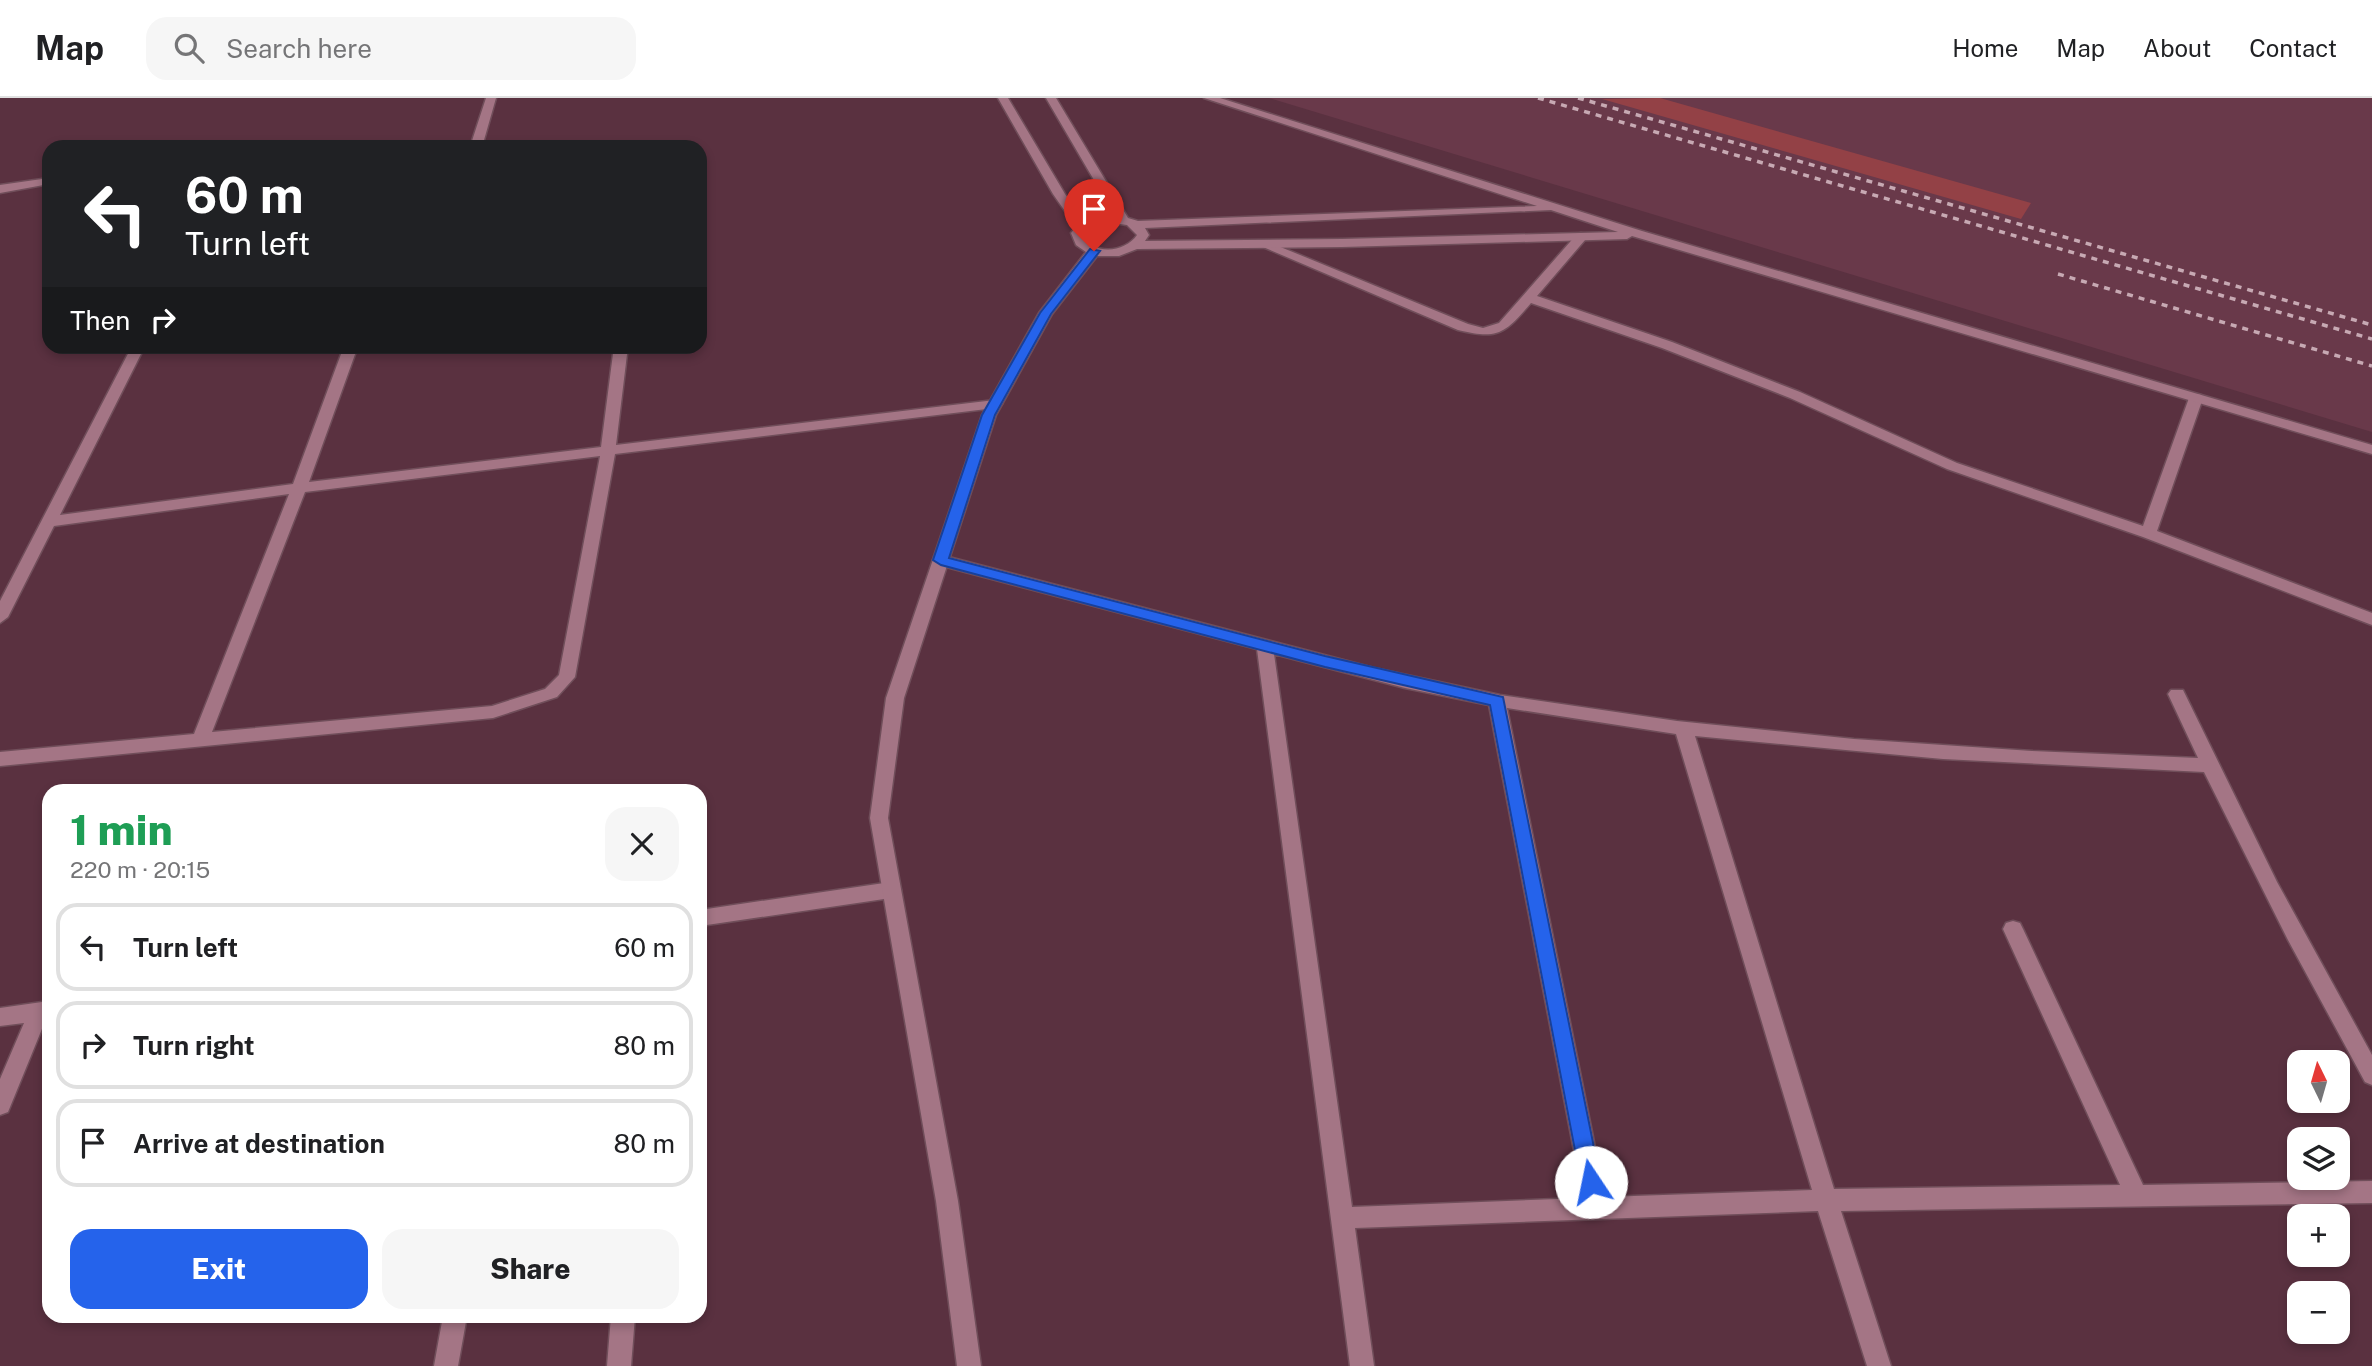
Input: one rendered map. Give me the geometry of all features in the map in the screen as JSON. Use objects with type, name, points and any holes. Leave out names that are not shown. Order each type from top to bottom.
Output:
[{"type":"street","points":[[477,140],[491,98]]},
{"type":"street","points":[[1003,98],[1059,194],[1082,227]]},
{"type":"street","points":[[1051,98],[1123,220]]},
{"type":"street","points":[[1209,98],[1638,234],[2372,450]]},
{"type":"street","points":[[0,189],[42,182]]},
{"type":"street","points":[[1558,209],[1136,225],[1123,220],[1101,220],[1082,227],[1077,233],[1083,247],[1094,251],[1116,252],[1136,246],[1638,234]]},
{"type":"street","points":[[1136,225],[1143,235],[1136,246]]},
{"type":"street","points":[[1262,244],[1464,327],[1483,332],[1504,326],[1581,237]]},
{"type":"street","points":[[969,1366],[947,1201],[878,818],[895,698],[989,415],[1046,313],[1094,251]]},
{"type":"street","points":[[1528,298],[1667,345],[1795,395],[1952,466],[2148,533],[2372,619]]},
{"type":"street","points":[[0,617],[135,354]]},
{"type":"street","points":[[200,741],[348,354]]},
{"type":"street","points":[[0,759],[493,712],[551,693],[567,677],[608,452],[620,354]]},
{"type":"street","points":[[2148,533],[2196,398]]},
{"type":"street","points":[[47,522],[299,488],[995,404]]},
{"type":"street","points":[[941,560],[1265,646],[1497,701],[1684,730],[2023,760],[2210,765]]},
{"type":"street","points":[[1265,646],[1362,1366]]},
{"type":"street","points":[[2178,694],[2210,765],[2315,976],[2372,1075]]},
{"type":"street","points":[[1497,701],[1596,1209]]},
{"type":"street","points":[[1684,730],[1879,1366]]},
{"type":"street","points":[[707,917],[891,890]]},
{"type":"street","points":[[2013,929],[2137,1197]]},
{"type":"street","points":[[0,1017],[42,1011]]},
{"type":"street","points":[[0,1105],[42,1015]]},
{"type":"street","points":[[1342,1218],[1826,1200],[2372,1192]]},
{"type":"street","points":[[446,1366],[454,1323]]},
{"type":"street","points":[[619,1366],[622,1323]]},
{"type":"shaded area","points":[[1269,98],[2372,98],[2372,432]]},
{"type":"building","points":[[1660,98],[2031,203],[2021,219],[1602,99]]},
{"type":"railway","points":[[1538,98],[2372,339]]},
{"type":"railway","points":[[1578,98],[2372,325]]},
{"type":"railway","points":[[2058,274],[2372,366]]},
{"type":"route","points":[[1094,251],[1046,313],[989,415],[941,560],[1325,662],[1497,701],[1591,1182]]}]
